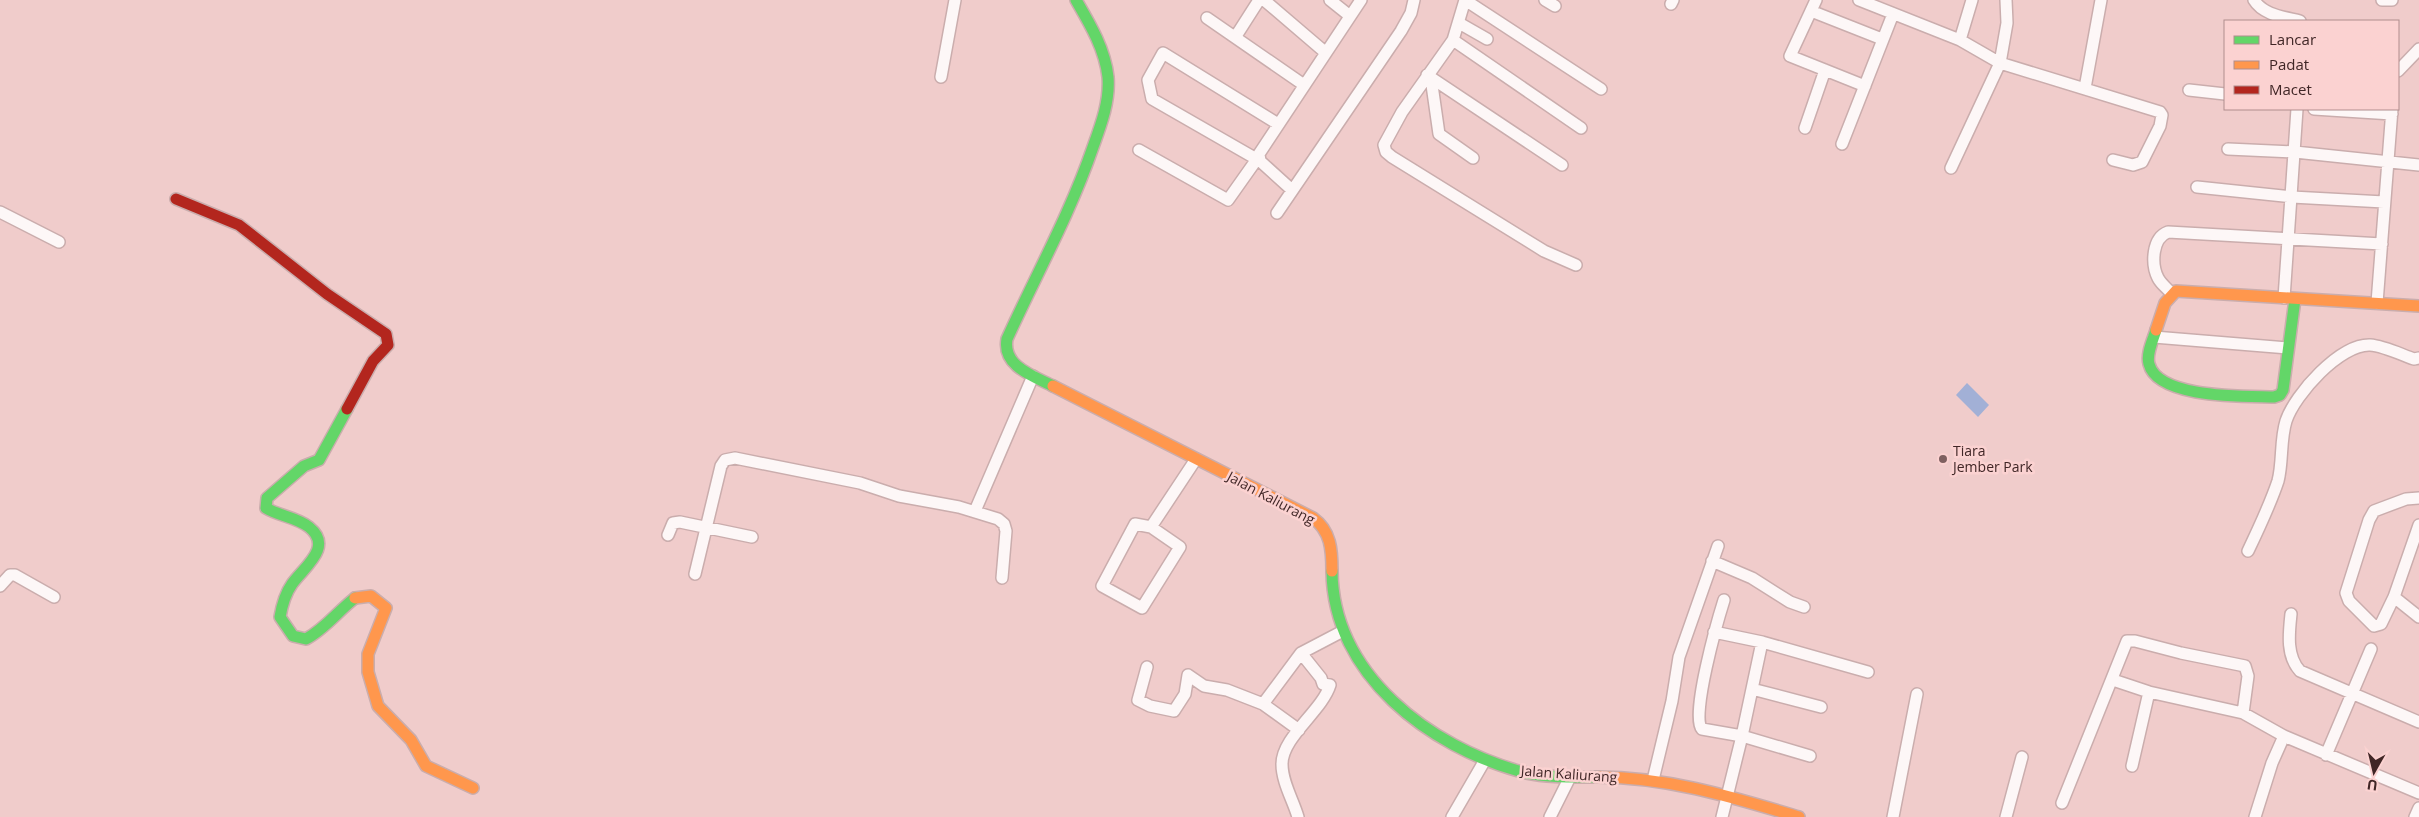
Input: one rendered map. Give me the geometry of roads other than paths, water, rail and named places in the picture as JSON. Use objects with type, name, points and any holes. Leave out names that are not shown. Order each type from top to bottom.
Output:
[{"type":"street","points":[[941,77],[954,0]]},
{"type":"street","name":"Jalan Kaliurang","points":[[1076,0],[1092,28],[1105,58],[1108,74],[1107,99],[1090,156],[1077,190],[1006,344],[1010,360],[1032,376],[1287,505],[1324,528],[1329,546],[1332,587],[1337,613],[1343,631],[1369,675],[1385,695],[1402,711],[1485,760],[1518,771],[1570,777],[1653,780],[1728,796],[1798,817]]},
{"type":"street","points":[[1236,36],[1260,0]]},
{"type":"street","points":[[1264,0],[1326,53]]},
{"type":"street","points":[[1330,0],[1350,16]]},
{"type":"street","points":[[1138,150],[1228,200],[1258,160],[1259,154],[1278,124],[1361,0]]},
{"type":"street","points":[[1277,213],[1401,31],[1411,13],[1414,0]]},
{"type":"street","points":[[1576,266],[1544,251],[1386,152],[1384,145],[1391,129],[1453,40],[1464,0],[1601,89]]},
{"type":"street","points":[[1816,0],[1790,56],[1865,86]]},
{"type":"street","points":[[1859,0],[1960,40],[2000,63],[2162,114],[2160,126],[2142,162],[2133,165],[2114,160]]},
{"type":"street","points":[[1960,40],[1972,0]]},
{"type":"street","points":[[1951,168],[2000,63],[2007,23],[2006,0]]},
{"type":"street","points":[[2084,88],[2101,0]]},
{"type":"street","points":[[2254,0],[2259,7],[2272,14],[2296,20]]},
{"type":"street","points":[[2382,0],[2392,0]]},
{"type":"street","points":[[1811,11],[1882,39]]},
{"type":"street","points":[[1842,144],[1892,14]]},
{"type":"street","points":[[1208,18],[1304,85]]},
{"type":"street","points":[[1459,23],[1487,39]]},
{"type":"street","points":[[1453,40],[1580,128]]},
{"type":"street","points":[[2399,70],[2419,49]]},
{"type":"street","points":[[1278,124],[1162,53],[1148,80],[1152,99],[1258,160],[1292,190]]},
{"type":"street","points":[[1804,128],[1825,70]]},
{"type":"street","points":[[1429,76],[1439,134],[1473,158]]},
{"type":"street","points":[[1429,76],[1562,165]]},
{"type":"street","points":[[2189,90],[2224,94]]},
{"type":"street","points":[[2171,293],[2154,337],[2149,365],[2160,380],[2171,386],[2215,393],[2274,397],[2280,395],[2283,390],[2288,348],[2290,240],[2297,110]]},
{"type":"street","points":[[2353,110],[2392,111],[2377,303]]},
{"type":"street","points":[[2228,149],[2295,152],[2419,165]]},
{"type":"street","points":[[2197,187],[2292,198],[2384,202]]},
{"type":"street","points":[[176,199],[239,225],[327,294],[386,334],[388,345],[373,361],[319,460],[304,466],[273,492],[265,503],[266,508],[271,511],[295,519],[310,527],[318,536],[320,548],[310,565],[292,583],[282,600],[280,617],[292,635],[304,640],[314,636],[350,599],[364,593],[374,596],[386,608],[384,618],[371,642],[368,654],[370,687],[378,706],[397,723],[411,740],[426,766],[473,788]]},
{"type":"street","points":[[0,212],[59,242]]},
{"type":"street","points":[[2171,293],[2160,282],[2155,268],[2155,250],[2163,234],[2173,232],[2382,244]]},
{"type":"street","points":[[2171,293],[2182,290],[2419,306]]},
{"type":"street","points":[[2154,337],[2288,348]]},
{"type":"street","points":[[2248,551],[2266,513],[2278,479],[2286,422],[2292,405],[2320,372],[2356,347],[2370,345],[2414,359],[2419,358]]},
{"type":"street","points":[[975,511],[1032,376]]},
{"type":"street","points":[[695,574],[721,466],[724,461],[732,458],[860,483],[899,496],[975,511],[1001,520],[1005,526],[1002,578]]},
{"type":"street","points":[[1151,527],[1196,459]]},
{"type":"street","points":[[2419,498],[2414,497],[2374,510],[2368,520],[2347,586],[2349,601],[2374,626],[2381,624],[2398,600],[2406,562],[2419,525]]},
{"type":"street","points":[[668,534],[675,522],[752,538]]},
{"type":"street","points":[[1135,524],[1151,527],[1180,547],[1142,608],[1102,586],[1135,524]]},
{"type":"street","points":[[2406,562],[2419,543]]},
{"type":"street","points":[[1653,780],[1679,657],[1718,546]]},
{"type":"street","points":[[1712,561],[1752,578],[1790,602],[1804,607]]},
{"type":"street","points":[[0,586],[10,575],[15,575],[54,597]]},
{"type":"street","points":[[1724,600],[1714,632],[1699,707],[1699,725],[1702,729],[1742,736],[1810,756]]},
{"type":"street","points":[[2398,600],[2419,617]]},
{"type":"street","points":[[2291,614],[2290,643],[2296,666],[2306,675],[2419,722]]},
{"type":"street","points":[[1262,704],[1301,654],[1343,631]]},
{"type":"street","points":[[1714,632],[1762,642],[1868,672]]},
{"type":"street","points":[[2062,803],[2113,680],[2124,643],[2129,640],[2242,665],[2248,671],[2244,713]]},
{"type":"street","points":[[1722,817],[1762,642]]},
{"type":"street","points":[[2326,754],[2372,649]]},
{"type":"street","points":[[1298,817],[1282,765],[1286,750],[1320,703],[1330,685],[1322,684],[1321,678],[1301,654]]},
{"type":"street","points":[[1148,667],[1138,700],[1150,706],[1174,711],[1185,694],[1188,675],[1204,686],[1227,690],[1262,704],[1299,730]]},
{"type":"street","points":[[2113,680],[2148,692],[2244,713],[2284,736],[2419,793]]},
{"type":"street","points":[[1752,689],[1821,707]]},
{"type":"street","points":[[2132,766],[2148,692]]},
{"type":"street","points":[[1893,817],[1917,694]]},
{"type":"street","points":[[2255,817],[2272,763],[2284,736]]},
{"type":"street","points":[[2006,817],[2022,757]]},
{"type":"street","points":[[1452,817],[1485,760]]},
{"type":"street","points":[[1553,816],[1570,777]]},
{"type":"street","points":[[2415,817],[2419,808]]},
{"type":"water","points":[[1967,383],[1989,405],[1978,417],[1956,395]]},
{"type":"place","name":"Tiara Jember Park","points":[[1943,459]]}]
